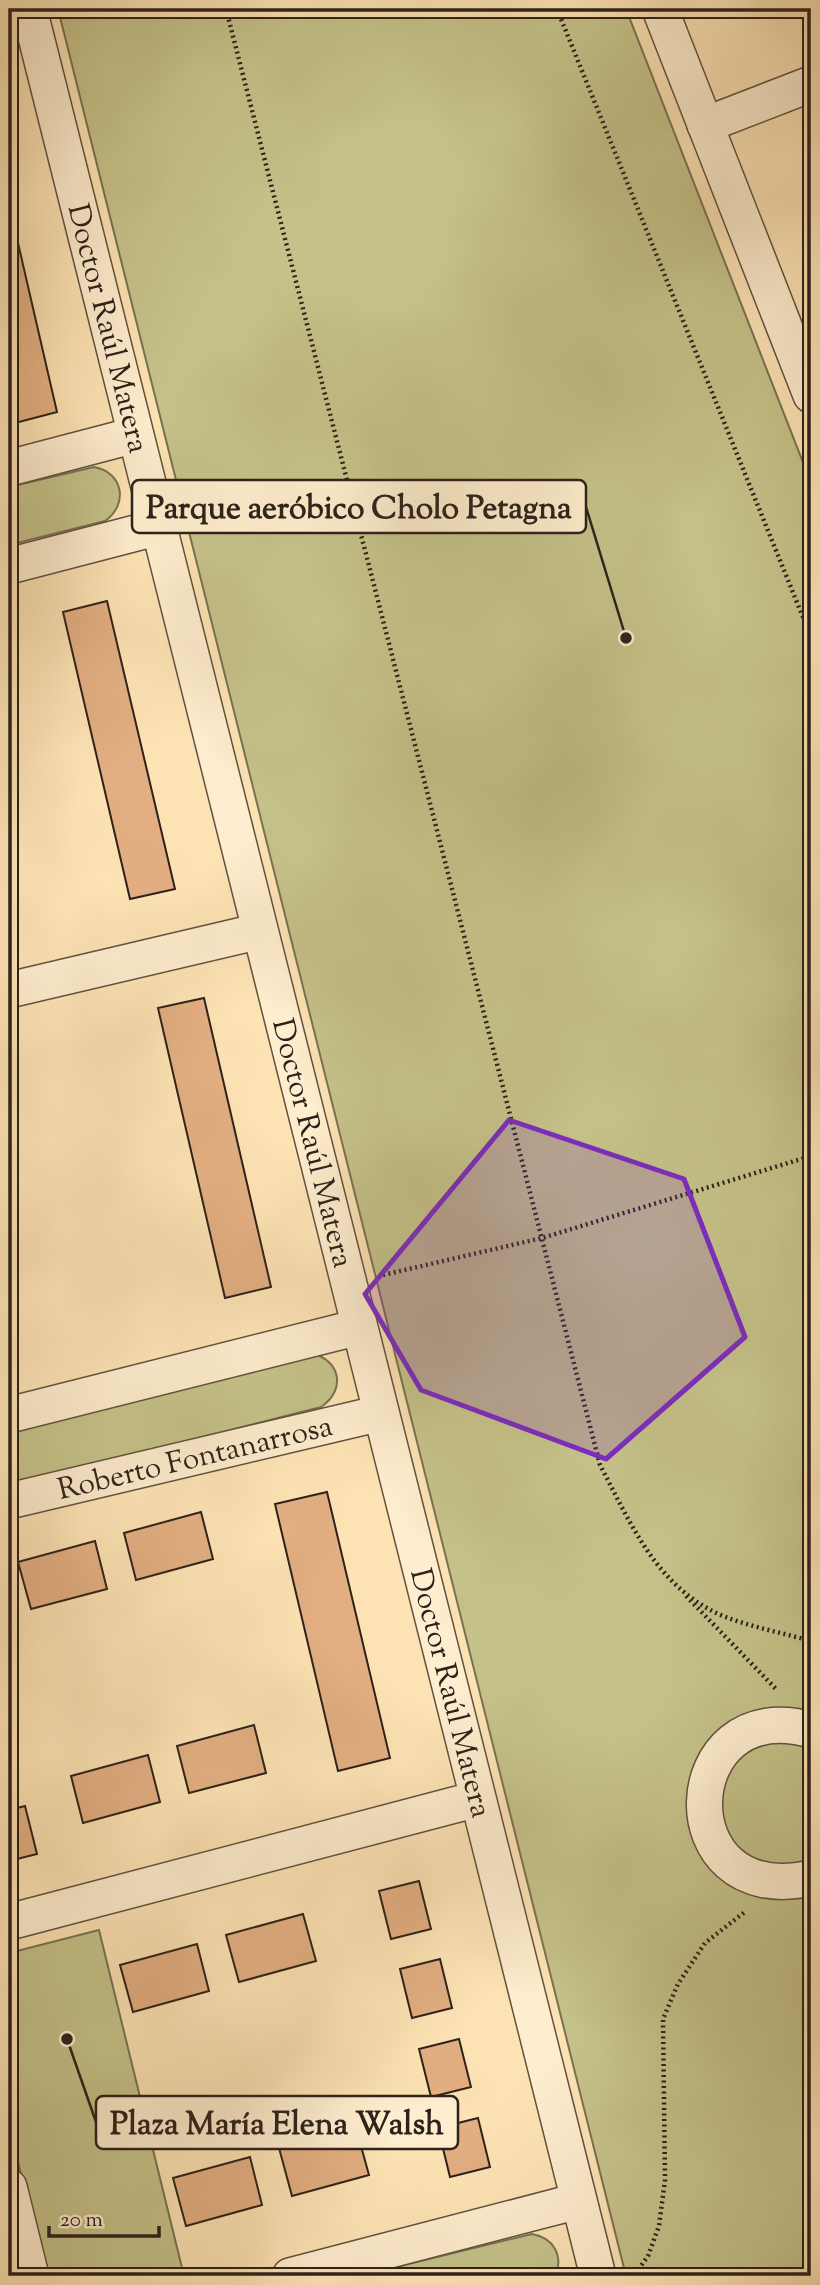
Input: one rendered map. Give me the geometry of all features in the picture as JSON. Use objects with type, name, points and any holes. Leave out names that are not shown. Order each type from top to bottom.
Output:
[{"type":"street","points":[[660,9],[811,395]]},
{"type":"street","name":"Doctor Raúl Matera","points":[[25,33],[159,527],[597,2276]]},
{"type":"street","points":[[705,125],[811,84]]},
{"type":"street","points":[[9,468],[135,435]]},
{"type":"street","points":[[9,566],[159,527]]},
{"type":"street","points":[[9,990],[260,930]]},
{"type":"street","points":[[9,1415],[359,1326]]},
{"type":"street","name":"Roberto Fontanarrosa","points":[[9,1501],[381,1413]]},
{"type":"street","points":[[799,1880],[761,1880],[738,1869],[718,1851],[706,1827],[703,1801],[708,1775],[721,1752],[742,1735],[766,1725],[793,1724],[811,1730]]},
{"type":"street","points":[[9,1922],[477,1799]]},
{"type":"street","points":[[9,2187],[31,2276]]},
{"type":"street","points":[[290,2276],[578,2201]]},
{"type":"path","points":[[226,9],[600,1465],[643,1549],[783,1696]]},
{"type":"path","points":[[556,9],[811,637]]},
{"type":"path","points":[[348,1283],[542,1238],[811,1156]]},
{"type":"path","points":[[681,1590],[722,1615],[811,1641]]},
{"type":"path","points":[[633,2276],[649,2256],[659,2227],[665,2180],[663,2019],[677,1984],[705,1943],[799,1880]]},
{"type":"highlighted area","points":[[509,1120],[684,1179],[745,1337],[606,1459],[421,1390],[365,1294]]},
{"type":"shaded area","points":[[58,9],[626,9],[811,483],[811,2276],[626,2276]]},
{"type":"shaded area","points":[[94,467],[104,470],[117,482],[120,498],[113,514],[105,521],[9,545],[9,487]]},
{"type":"shaded area","points":[[311,1353],[328,1362],[337,1376],[334,1392],[321,1407],[9,1486],[9,1427]]},
{"type":"shaded area","points":[[99,1930],[184,2276],[46,2276],[9,2125],[9,1953]]},
{"type":"shaded area","points":[[532,2234],[546,2239],[555,2249],[558,2261],[556,2276],[359,2276]]},
{"type":"building","points":[[9,204],[57,412],[15,423],[9,395]]},
{"type":"building","points":[[107,601],[175,889],[130,899],[63,612]]},
{"type":"building","points":[[204,998],[271,1287],[225,1298],[158,1008]]},
{"type":"building","points":[[327,1492],[390,1758],[338,1771],[275,1504]]},
{"type":"building","points":[[201,1512],[213,1559],[136,1580],[124,1533]]},
{"type":"building","points":[[95,1541],[107,1589],[31,1609],[18,1562]]},
{"type":"building","points":[[254,1725],[266,1773],[189,1793],[177,1746]]},
{"type":"building","points":[[9,1735],[18,1775],[9,1777]]},
{"type":"building","points":[[148,1755],[160,1802],[83,1823],[71,1776]]},
{"type":"building","points":[[25,1806],[37,1854],[9,1861],[9,1810]]},
{"type":"building","points":[[419,1881],[431,1929],[391,1939],[379,1891]]},
{"type":"building","points":[[303,1914],[316,1961],[239,1982],[226,1935]]},
{"type":"building","points":[[197,1944],[209,1991],[133,2012],[120,1965]]},
{"type":"building","points":[[440,1959],[452,2008],[412,2018],[400,1969]]},
{"type":"building","points":[[459,2039],[471,2087],[431,2097],[419,2049]]},
{"type":"building","points":[[478,2118],[490,2167],[450,2177],[438,2128]]},
{"type":"building","points":[[356,2128],[369,2175],[292,2196],[279,2148]]},
{"type":"building","points":[[250,2157],[262,2205],[186,2226],[173,2178]]},
{"type":"place","name":"Parque aeróbico Cholo Petagna","points":[[626,638]]},
{"type":"place","name":"Plaza María Elena Walsh","points":[[67,2039]]}]
